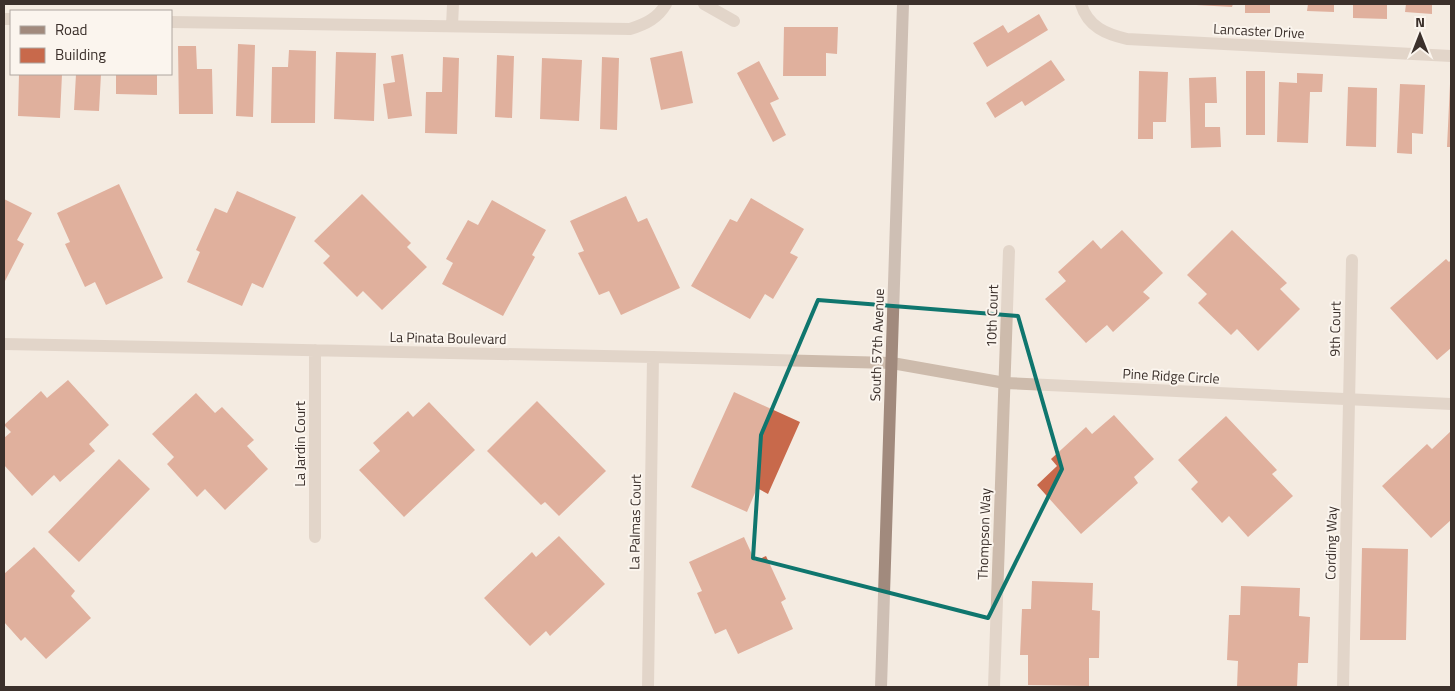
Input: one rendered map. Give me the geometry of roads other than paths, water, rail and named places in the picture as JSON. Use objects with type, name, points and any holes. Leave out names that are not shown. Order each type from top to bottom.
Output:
[{"type":"street","points":[[452,26],[453,4]]},
{"type":"street","points":[[172,22],[630,29],[647,23],[661,12],[666,4]]},
{"type":"street","points":[[704,4],[734,21]]},
{"type":"street","name":"South 57th Avenue","points":[[882,687],[904,4]]},
{"type":"street","name":"Lancaster Drive","points":[[1081,4],[1086,15],[1094,24],[1108,34],[1127,39],[1451,56]]},
{"type":"street","name":"10th Court","points":[[1004,383],[1009,251]]},
{"type":"street","name":"9th Court","points":[[1349,399],[1352,260]]},
{"type":"street","name":"La Pinata Boulevard","points":[[4,344],[892,363]]},
{"type":"street","name":"La Jardin Court","points":[[315,350],[315,537]]},
{"type":"street","name":"La Palmas Court","points":[[648,687],[653,357]]},
{"type":"street","name":"Pine Ridge Circle","points":[[892,363],[1004,383],[1451,404]]},
{"type":"street","name":"Thompson Way","points":[[994,687],[1004,383]]},
{"type":"street","name":"Cording Way","points":[[1343,687],[1349,399]]}]
